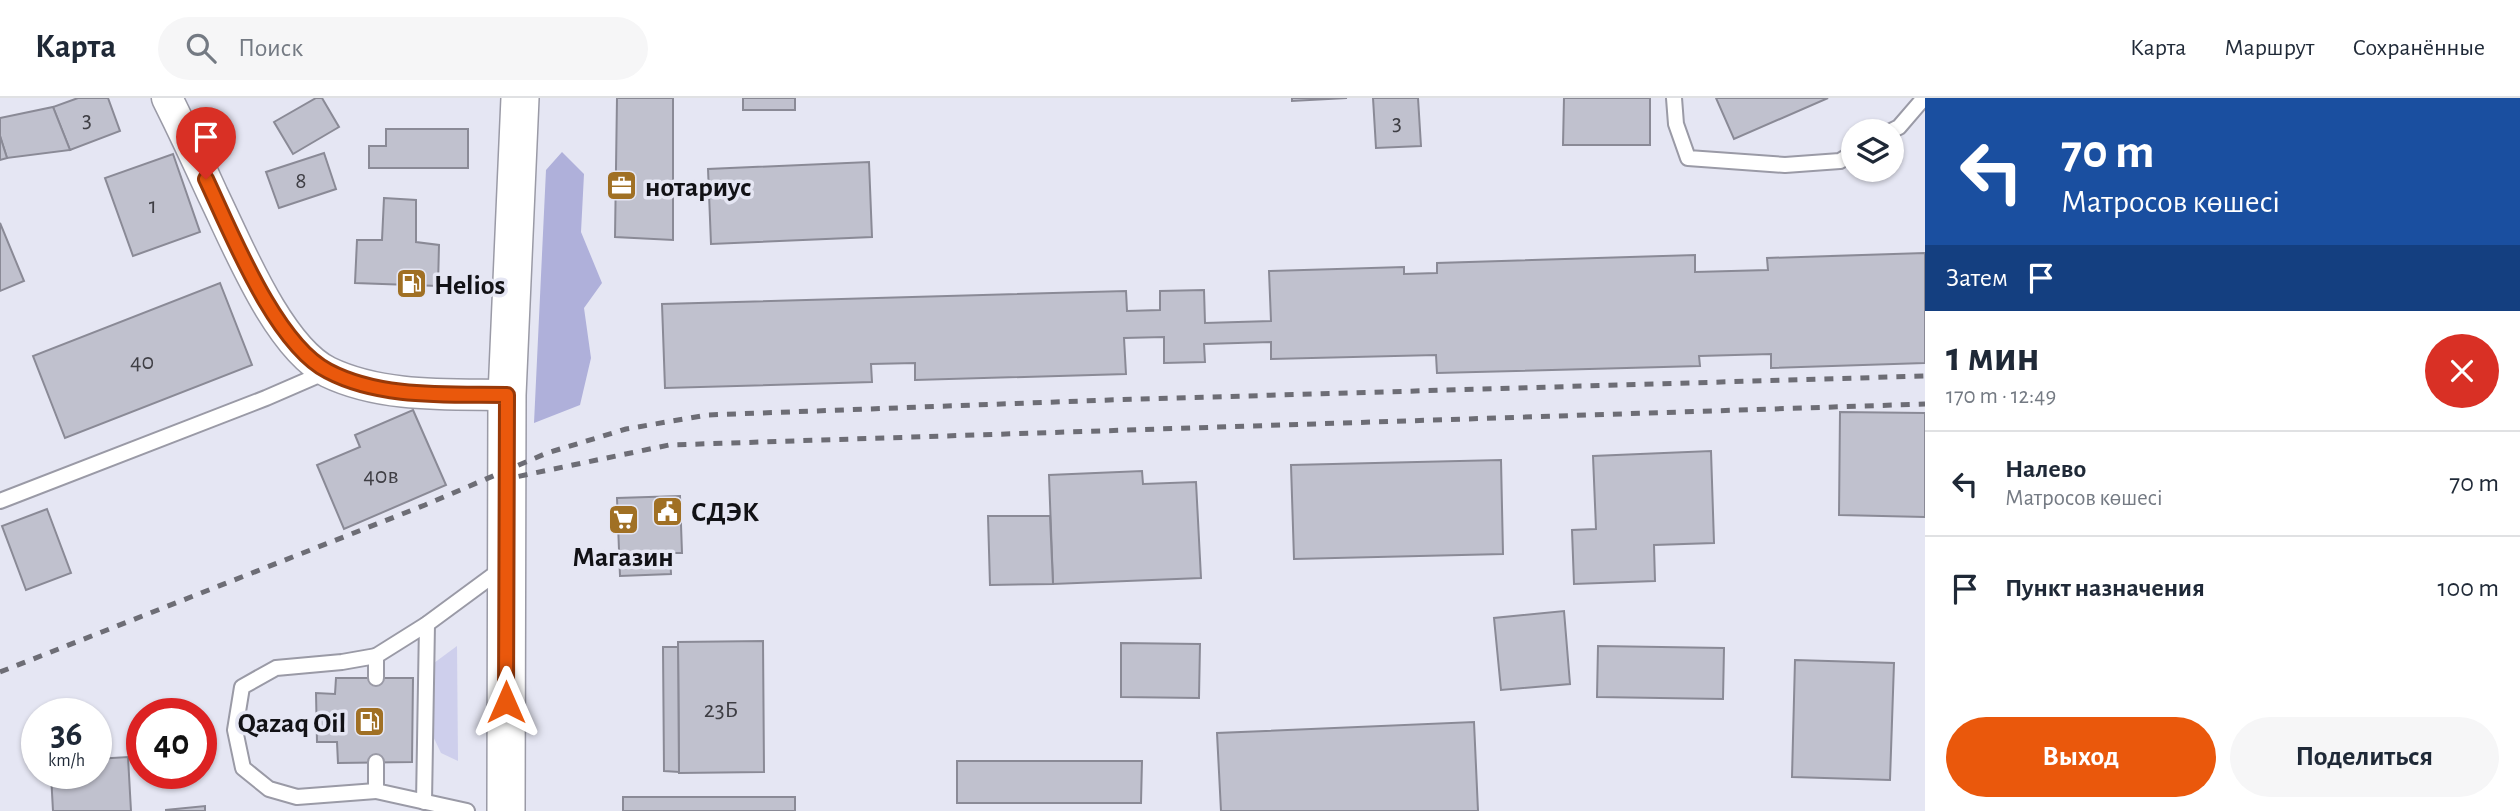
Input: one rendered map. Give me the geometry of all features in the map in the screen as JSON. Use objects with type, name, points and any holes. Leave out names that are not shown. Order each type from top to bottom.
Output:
[{"type":"street","points":[[167,98],[264,298],[292,340],[308,357],[328,371],[395,391],[507,395]]},
{"type":"street","points":[[506,811],[507,395],[520,98]]},
{"type":"lane","points":[[1674,98],[1676,124],[1688,158],[1785,165],[1841,159]]},
{"type":"lane","points":[[1904,121],[1924,98]]},
{"type":"lane","points":[[0,501],[266,398],[328,371]]},
{"type":"lane","points":[[467,811],[376,792],[296,797],[269,789],[243,768],[235,730],[242,687],[276,668],[376,656],[427,624],[507,565]]},
{"type":"lane","points":[[425,802],[427,624]]},
{"type":"lane","points":[[376,656],[376,678]]},
{"type":"lane","points":[[376,762],[376,792]]},
{"type":"shaded area","points":[[562,152],[584,174],[581,232],[602,283],[584,308],[591,358],[580,405],[534,423],[546,170]]},
{"type":"shaded area","points":[[457,646],[458,761],[441,753],[431,732],[434,663]]},
{"type":"building","points":[[78,98],[108,98],[120,131],[70,150],[53,107]]},
{"type":"building","points":[[316,98],[322,98],[339,127],[293,154],[274,122]]},
{"type":"building","points":[[617,98],[673,98],[673,240],[615,237]]},
{"type":"building","points":[[743,98],[795,98],[795,110],[743,110]]},
{"type":"building","points":[[1292,98],[1347,98],[1292,101]]},
{"type":"building","points":[[1373,98],[1418,98],[1421,146],[1376,148]]},
{"type":"building","points":[[1564,98],[1650,98],[1650,145],[1563,145]]},
{"type":"building","points":[[1716,98],[1828,98],[1734,139]]},
{"type":"building","points":[[53,107],[70,150],[7,158],[0,136],[0,118]]},
{"type":"building","points":[[386,129],[468,129],[468,168],[369,168],[369,146],[386,146]]},
{"type":"building","points":[[0,136],[7,158],[0,160]]},
{"type":"building","points":[[324,153],[336,189],[279,208],[266,172]]},
{"type":"building","points":[[173,154],[200,232],[133,256],[105,178]]},
{"type":"building","points":[[869,162],[872,237],[711,244],[708,169]]},
{"type":"building","points":[[384,198],[416,200],[416,242],[439,245],[438,286],[355,283],[357,240],[382,240]]},
{"type":"building","points":[[0,223],[24,281],[0,291]]},
{"type":"building","points":[[1925,253],[1925,363],[1771,368],[1771,354],[1699,356],[1700,366],[1437,373],[1436,355],[1271,359],[1271,342],[1204,344],[1205,362],[1164,363],[1164,337],[1124,338],[1126,374],[915,380],[915,363],[871,364],[872,382],[665,388],[662,304],[1126,291],[1127,311],[1160,310],[1160,291],[1204,290],[1205,323],[1271,321],[1269,271],[1404,267],[1404,274],[1437,273],[1437,263],[1695,255],[1695,272],[1768,270],[1767,258]]},
{"type":"building","points":[[220,283],[252,365],[65,438],[33,356]]},
{"type":"building","points":[[413,410],[446,485],[344,529],[317,465],[360,447],[355,435]]},
{"type":"building","points":[[1840,412],[1925,413],[1925,517],[1839,515]]},
{"type":"building","points":[[1711,451],[1714,543],[1654,545],[1655,581],[1574,584],[1572,530],[1596,529],[1593,456]]},
{"type":"building","points":[[1501,460],[1503,554],[1294,559],[1291,465]]},
{"type":"building","points":[[1142,471],[1143,484],[1196,482],[1201,578],[1053,584],[1049,475]]},
{"type":"building","points":[[680,496],[682,553],[670,553],[671,574],[620,576],[617,498]]},
{"type":"building","points":[[47,509],[71,573],[26,590],[2,526]]},
{"type":"building","points":[[988,516],[1050,516],[1053,584],[990,585]]},
{"type":"building","points":[[1564,611],[1570,684],[1501,690],[1494,618]]},
{"type":"building","points":[[763,641],[764,772],[679,773],[678,642]]},
{"type":"building","points":[[1121,643],[1200,644],[1199,698],[1121,697]]},
{"type":"building","points":[[1598,646],[1724,648],[1723,699],[1597,697]]},
{"type":"building","points":[[663,647],[678,647],[679,772],[664,771]]},
{"type":"building","points":[[1795,660],[1894,663],[1890,780],[1792,777]]},
{"type":"building","points":[[336,678],[413,678],[412,762],[338,763],[337,742],[317,742],[316,693],[335,694]]},
{"type":"building","points":[[1474,722],[1478,811],[1221,811],[1217,733]]},
{"type":"building","points":[[126,757],[126,789],[130,789],[131,811],[53,811],[52,789],[112,789],[112,758]]},
{"type":"building","points":[[957,761],[1142,761],[1141,803],[957,803]]},
{"type":"building","points":[[623,797],[795,797],[795,811],[623,811]]},
{"type":"building","points":[[205,806],[205,811],[166,811],[166,810]]},
{"type":"railway","points":[[0,672],[425,505],[547,453],[626,429],[707,415],[1109,400],[1925,376]]},
{"type":"railway","points":[[501,480],[669,445],[1925,404]]},
{"type":"place","name":"нотариус","points":[[622,186]]},
{"type":"place","name":"Helios","points":[[411,284]]},
{"type":"place","name":"СДЭК","points":[[668,511]]},
{"type":"place","name":"Магазин","points":[[623,519]]},
{"type":"place","name":"Qazaq Oil","points":[[369,722]]},
{"type":"route","points":[[206,179],[264,298],[292,340],[308,357],[328,371],[395,391],[507,395],[506,702]]}]
